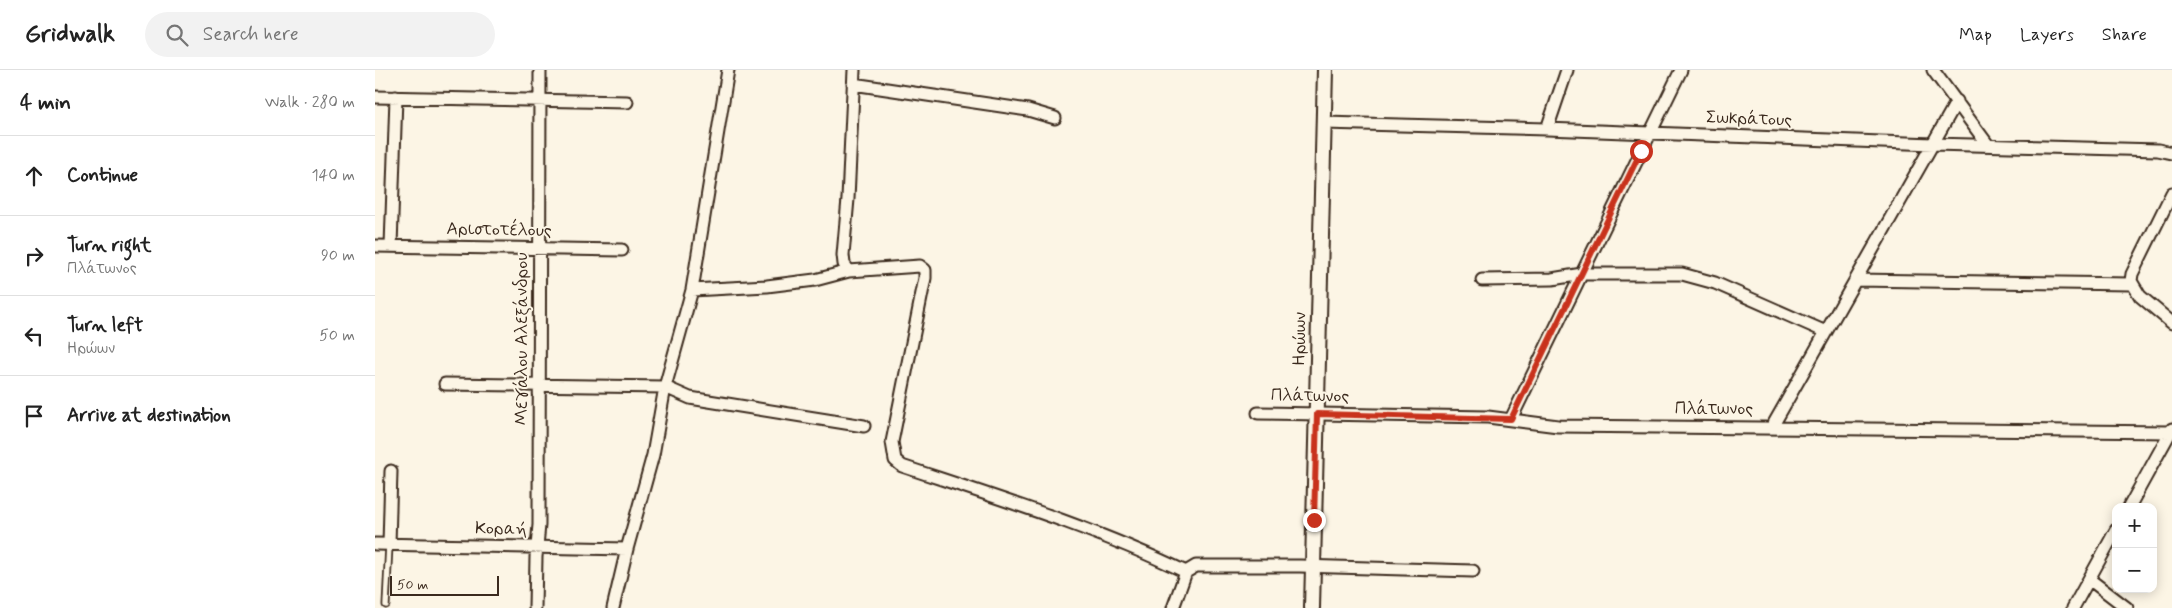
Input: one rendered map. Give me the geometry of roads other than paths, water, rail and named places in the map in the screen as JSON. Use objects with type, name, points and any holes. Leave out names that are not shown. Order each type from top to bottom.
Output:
[{"type":"street","name":"Μεγάλου Αλεξάνδρου","points":[[535,608],[539,525],[540,70]]},
{"type":"street","points":[[613,608],[653,455],[665,387],[692,290],[728,70]]},
{"type":"street","points":[[849,271],[844,264],[843,255],[854,70]]},
{"type":"street","name":"Ηρώων","points":[[1312,608],[1325,70]]},
{"type":"street","points":[[1547,129],[1567,70]]},
{"type":"street","points":[[1511,419],[1681,70]]},
{"type":"street","points":[[1933,70],[1988,145]]},
{"type":"street","points":[[853,84],[1028,110],[1055,118]]},
{"type":"street","points":[[375,97],[627,102]]},
{"type":"street","points":[[391,246],[396,97]]},
{"type":"street","points":[[1772,427],[1957,101]]},
{"type":"street","name":"Σωκράτους","points":[[1323,123],[1547,129],[2172,152]]},
{"type":"street","points":[[2131,284],[2132,274],[2172,193]]},
{"type":"street","name":"Αριστοτέλους","points":[[375,246],[622,250]]},
{"type":"street","points":[[692,290],[767,286],[815,280],[849,271],[920,266],[925,270],[893,442],[895,460],[902,466],[1060,520],[1141,551],[1186,572]]},
{"type":"street","points":[[1482,280],[1552,279],[1582,274],[1664,273],[1693,276],[1826,332]]},
{"type":"street","points":[[1856,280],[2131,284],[2148,303],[2172,323]]},
{"type":"street","points":[[445,384],[665,387],[690,398],[864,426]]},
{"type":"street","name":"Πλάτωνος","points":[[1258,413],[1511,419],[1558,426],[2171,430]]},
{"type":"street","points":[[2131,503],[2171,430]]},
{"type":"street","points":[[389,545],[391,471]]},
{"type":"street","points":[[2073,608],[2112,537]]},
{"type":"street","name":"Κοραή","points":[[375,544],[627,549]]},
{"type":"street","points":[[1173,608],[1186,572],[1196,566],[1203,565],[1473,571]]},
{"type":"street","points":[[2089,579],[2127,608]]},
{"type":"lane","points":[[386,605],[389,545]]}]
